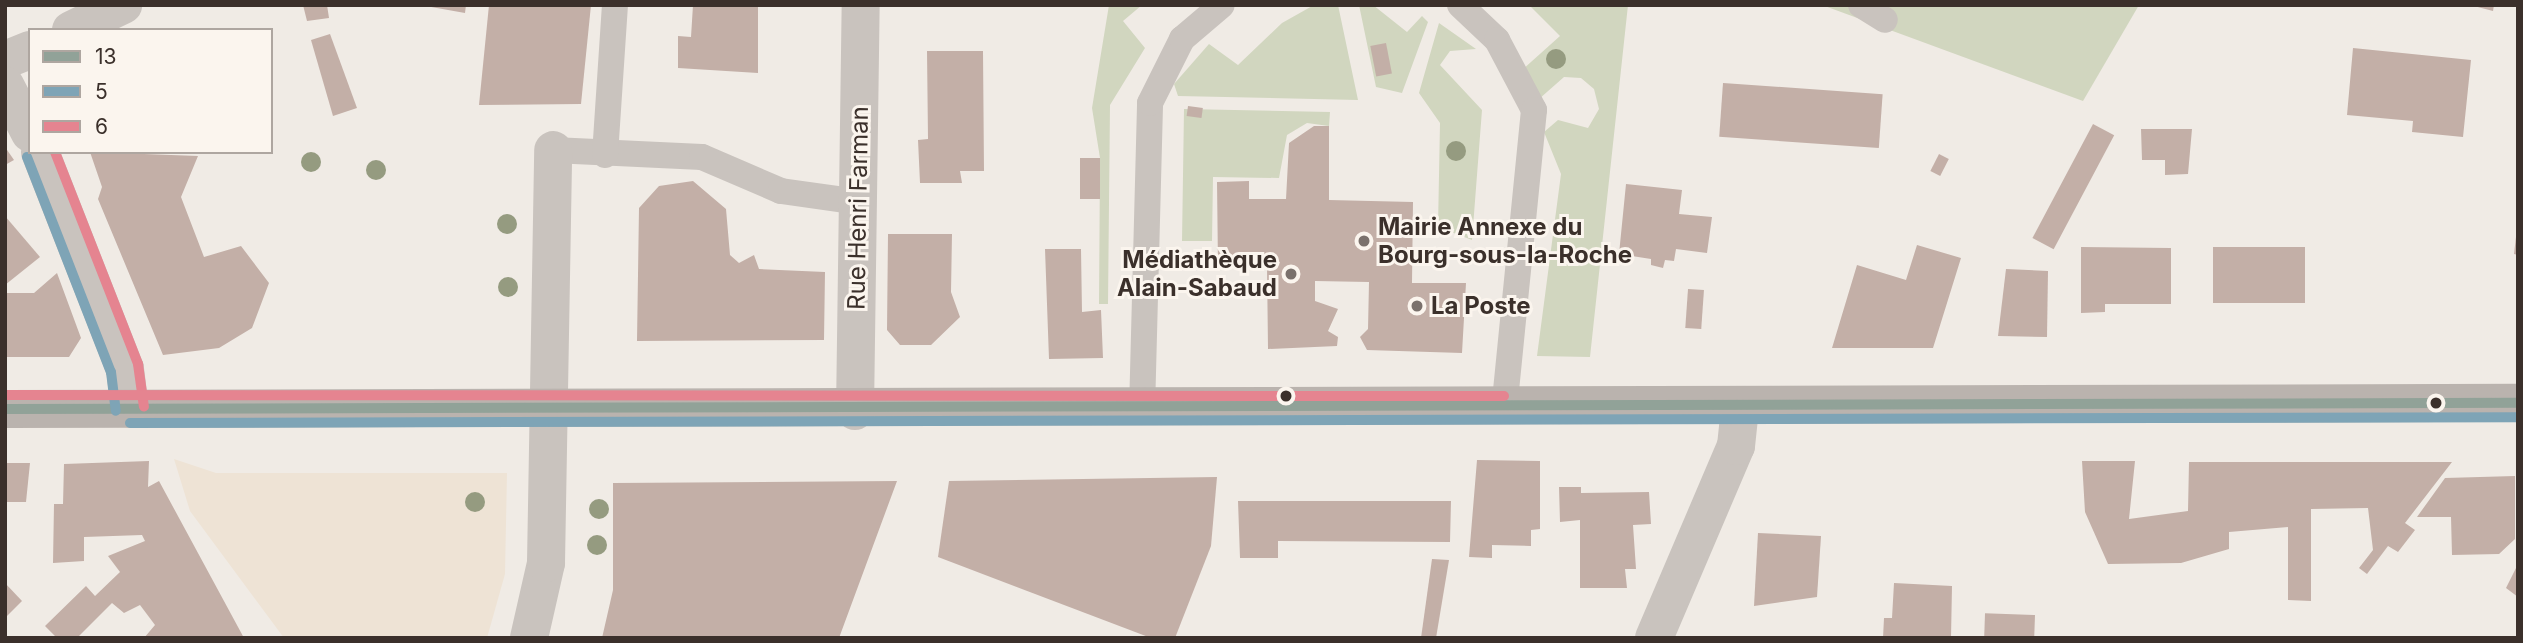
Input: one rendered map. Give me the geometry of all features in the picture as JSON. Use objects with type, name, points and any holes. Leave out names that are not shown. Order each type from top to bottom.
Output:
[{"type":"main road","points":[[5,409],[1142,411],[2518,403]]},
{"type":"street","points":[[75,28],[122,5]]},
{"type":"street","name":"Rue Henri Farman","points":[[855,411],[860,5]]},
{"type":"street","points":[[5,60],[28,51]]},
{"type":"street","points":[[5,85],[28,129]]},
{"type":"street","points":[[529,638],[546,564],[551,411],[553,150]]},
{"type":"street","points":[[41,154],[125,369],[130,409]]},
{"type":"street","points":[[1654,638],[1735,446],[1740,407]]},
{"type":"lane","points":[[605,155],[615,5]]},
{"type":"lane","points":[[1142,411],[1150,103],[1182,39],[1222,5]]},
{"type":"lane","points":[[1460,5],[1497,40],[1534,110],[1504,410]]},
{"type":"lane","points":[[1861,5],[1885,20]]},
{"type":"lane","points":[[553,150],[605,155],[702,157],[781,191],[858,202]]},
{"type":"green space","points":[[1109,5],[1142,5],[1123,21],[1145,48],[1110,105],[1108,304],[1099,304],[1100,158],[1092,108]]},
{"type":"green space","points":[[1314,5],[1338,5],[1358,100],[1178,96],[1174,84],[1209,44],[1238,65],[1282,23]]},
{"type":"green space","points":[[1359,5],[1373,5],[1407,32],[1422,16],[1428,22],[1402,93],[1376,87]]},
{"type":"green space","points":[[1529,5],[1628,5],[1590,357],[1537,356],[1561,174],[1544,132],[1558,120],[1588,128],[1599,109],[1594,89],[1581,78],[1564,77],[1539,99],[1521,71],[1560,36]]},
{"type":"green space","points":[[1822,5],[2139,5],[2083,101]]},
{"type":"green space","points":[[1439,23],[1476,49],[1450,51],[1440,65],[1482,110],[1472,240],[1438,227],[1440,123],[1419,93]]},
{"type":"green space","points":[[1184,109],[1330,112],[1329,126],[1307,123],[1287,135],[1279,178],[1213,177],[1212,241],[1182,241]]},
{"type":"shaded area","points":[[174,459],[216,473],[507,473],[505,574],[487,638],[284,638],[190,511]]},
{"type":"building","points":[[303,5],[327,5],[329,18],[307,21]]},
{"type":"building","points":[[420,5],[466,5],[465,13]]},
{"type":"building","points":[[489,5],[591,5],[581,104],[479,105]]},
{"type":"building","points":[[693,5],[758,7],[758,73],[678,68],[678,36],[691,37]]},
{"type":"building","points":[[2470,5],[2494,5],[2493,11]]},
{"type":"building","points":[[330,34],[357,108],[333,116],[311,40]]},
{"type":"building","points":[[1386,43],[1392,73],[1376,76],[1370,46]]},
{"type":"building","points":[[2353,48],[2471,60],[2463,137],[2412,132],[2413,121],[2347,115]]},
{"type":"building","points":[[927,51],[983,51],[984,171],[960,171],[962,183],[920,183],[918,140],[928,139]]},
{"type":"building","points":[[1723,83],[1883,94],[1879,148],[1719,137]]},
{"type":"building","points":[[1188,106],[1203,108],[1201,118],[1187,116]]},
{"type":"building","points":[[2093,124],[2114,135],[2054,249],[2032,238]]},
{"type":"building","points":[[1314,126],[1329,126],[1329,200],[1413,202],[1412,283],[1466,283],[1462,353],[1367,350],[1360,337],[1368,329],[1369,282],[1315,281],[1315,301],[1338,309],[1328,331],[1338,337],[1337,346],[1268,349],[1267,266],[1218,266],[1217,182],[1249,181],[1249,199],[1286,199],[1289,143]]},
{"type":"building","points":[[2141,129],[2192,129],[2188,174],[2165,175],[2165,160],[2142,160]]},
{"type":"building","points":[[5,147],[14,160],[5,165]]},
{"type":"building","points":[[91,154],[198,156],[181,197],[204,257],[241,246],[269,283],[252,328],[219,348],[163,355],[98,199],[102,187]]},
{"type":"building","points":[[1939,154],[1949,159],[1940,176],[1930,171]]},
{"type":"building","points":[[1080,158],[1100,158],[1100,199],[1080,199]]},
{"type":"building","points":[[693,181],[726,209],[730,255],[739,263],[754,255],[759,269],[825,272],[824,340],[637,341],[639,208],[659,186]]},
{"type":"building","points":[[1626,184],[1682,190],[1679,214],[1712,217],[1707,253],[1676,249],[1674,261],[1665,260],[1663,268],[1651,265],[1651,259],[1619,254]]},
{"type":"building","points":[[5,216],[40,257],[5,285]]},
{"type":"building","points":[[888,234],[952,234],[951,292],[960,317],[931,345],[900,345],[887,330]]},
{"type":"building","points":[[2518,237],[2518,255],[2514,254]]},
{"type":"building","points":[[1917,245],[1961,258],[1933,348],[1832,348],[1857,265],[1906,280]]},
{"type":"building","points":[[2081,247],[2171,248],[2171,304],[2105,304],[2105,312],[2081,313]]},
{"type":"building","points":[[2213,247],[2305,247],[2305,303],[2213,303]]},
{"type":"building","points":[[1045,249],[1081,249],[1082,312],[1101,310],[1103,358],[1049,359]]},
{"type":"building","points":[[2006,269],[2048,271],[2047,337],[1998,336]]},
{"type":"building","points":[[57,273],[81,338],[69,357],[5,357],[5,293],[34,293]]},
{"type":"building","points":[[1688,289],[1704,290],[1701,329],[1685,328]]},
{"type":"building","points":[[1477,460],[1540,461],[1540,529],[1531,530],[1531,546],[1492,545],[1492,558],[1469,557]]},
{"type":"building","points":[[149,461],[148,487],[159,481],[244,638],[144,638],[155,625],[140,605],[124,613],[112,603],[77,638],[57,638],[45,626],[86,586],[95,596],[120,572],[108,556],[145,541],[142,535],[84,537],[84,561],[53,563],[54,504],[63,504],[64,464]]},
{"type":"building","points":[[2082,461],[2135,461],[2129,519],[2188,511],[2189,462],[2452,462],[2405,523],[2415,530],[2398,552],[2388,546],[2367,574],[2359,568],[2373,550],[2368,508],[2311,509],[2311,601],[2288,600],[2288,527],[2229,532],[2229,549],[2181,563],[2108,564],[2085,512]]},
{"type":"building","points":[[5,463],[30,463],[26,502],[5,502]]},
{"type":"building","points":[[2515,476],[2515,539],[2499,554],[2452,555],[2451,517],[2417,517],[2445,478]]},
{"type":"building","points":[[1217,477],[1211,546],[1175,638],[1151,638],[938,557],[949,481]]},
{"type":"building","points":[[897,481],[839,638],[602,638],[613,590],[613,483]]},
{"type":"building","points":[[1559,487],[1581,487],[1581,493],[1649,492],[1651,524],[1633,525],[1636,569],[1625,569],[1627,588],[1580,588],[1580,520],[1560,522]]},
{"type":"building","points":[[1238,501],[1451,501],[1450,542],[1278,541],[1278,558],[1240,558]]},
{"type":"building","points":[[1758,533],[1821,536],[1817,597],[1754,606]]},
{"type":"building","points":[[1432,559],[1449,560],[1436,638],[1421,638]]},
{"type":"building","points":[[2518,564],[2518,597],[2506,588]]},
{"type":"building","points":[[5,583],[22,601],[5,618]]},
{"type":"building","points":[[1894,583],[1952,586],[1951,638],[1883,638],[1884,618],[1892,618]]},
{"type":"building","points":[[1985,613],[2035,615],[2034,638],[1984,636]]},
{"type":"transit line","name":"6","points":[[56,154],[138,364],[144,407]]},
{"type":"transit line","name":"5","points":[[27,157],[111,372],[116,411]]},
{"type":"transit line","name":"6","points":[[5,395],[1504,396]]},
{"type":"transit line","name":"13","points":[[5,409],[2518,403]]},
{"type":"transit line","name":"5","points":[[130,423],[2518,417]]},
{"type":"place","name":"Mairie Annexe du Bourg-sous-la-Roche","points":[[1364,241]]},
{"type":"place","name":"Médiathèque Alain-Sabaud","points":[[1291,274]]},
{"type":"place","name":"La Poste","points":[[1417,306]]}]
